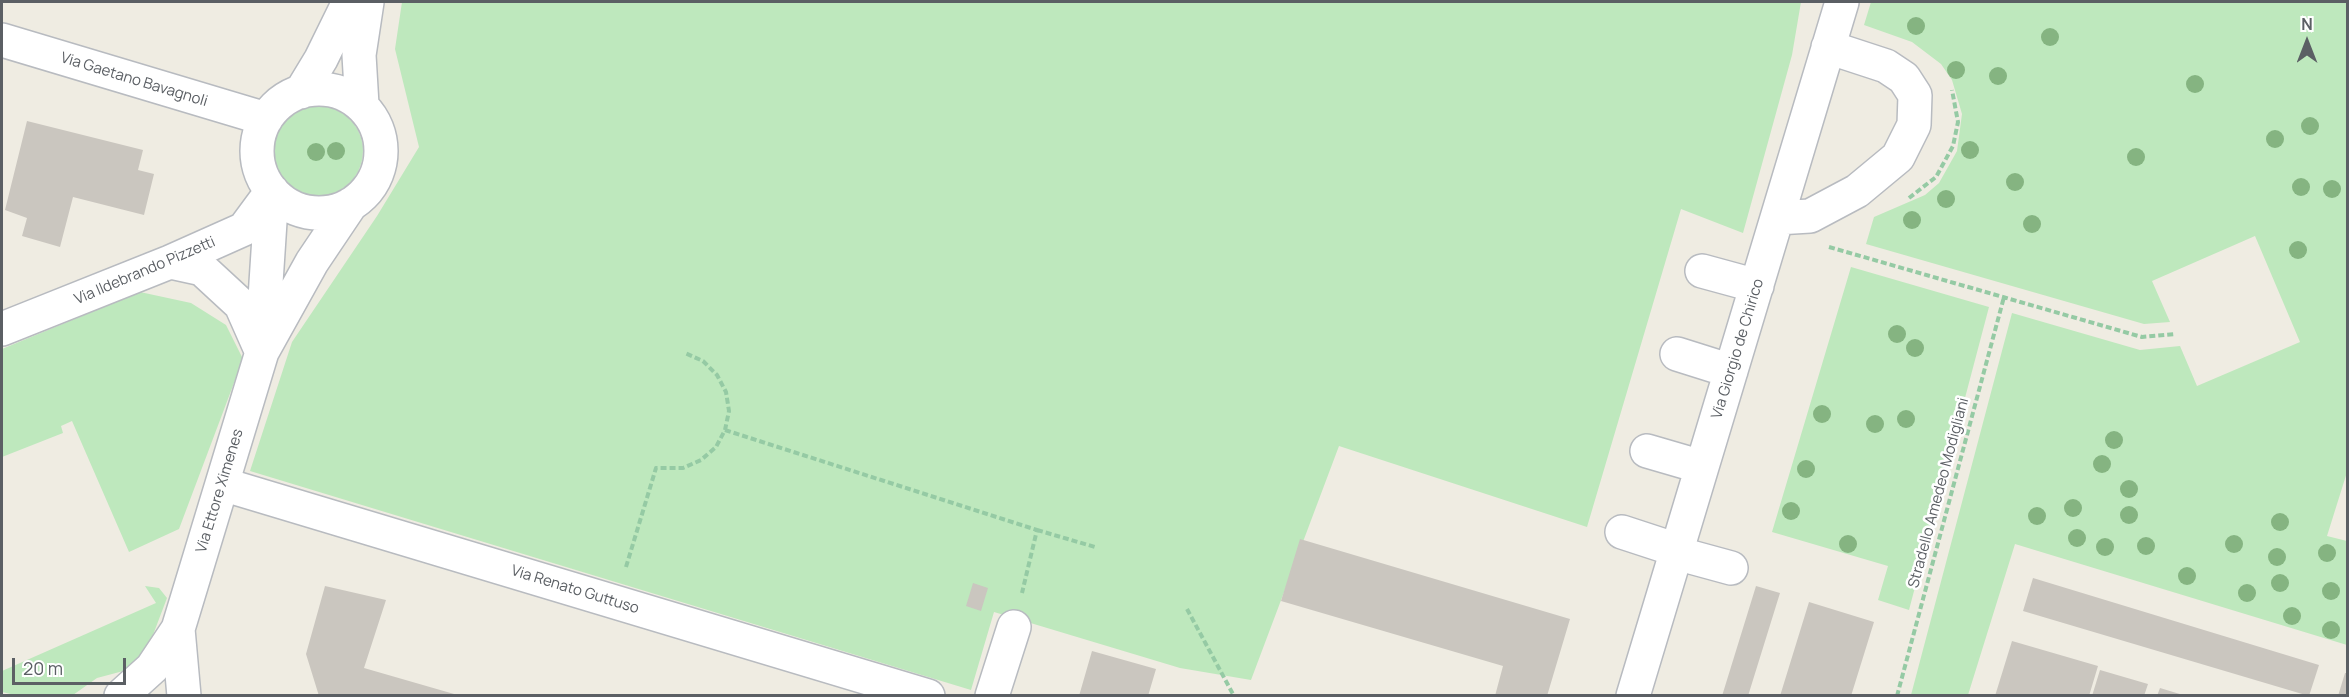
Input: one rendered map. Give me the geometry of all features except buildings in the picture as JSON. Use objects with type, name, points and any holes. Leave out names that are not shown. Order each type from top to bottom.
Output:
[{"type":"street","name":"Via Ettore Ximenes","points":[[301,92],[321,59],[349,2]]},
{"type":"street","name":"Via Ettore Ximenes","points":[[362,105],[359,55],[367,2]]},
{"type":"street","name":"Via Giorgio de Chirico","points":[[1633,696],[1842,2]]},
{"type":"street","name":"Via Gaetano Bavagnoli","points":[[2,40],[266,119]]},
{"type":"street","points":[[1777,218],[1788,220],[1810,216],[1857,191],[1898,157],[1914,125],[1915,95],[1904,78],[1886,66],[1828,47]]},
{"type":"street","name":"Via Ettore Ximenes","points":[[121,696],[152,668],[178,629],[262,352],[312,262],[351,204],[366,192],[376,176],[381,157],[381,138],[374,120],[362,105],[349,96],[333,90],[317,88],[301,92],[281,103],[266,119],[259,133],[257,148],[263,178],[272,191],[262,352]]},
{"type":"street","points":[[272,191],[285,202],[301,210],[318,213],[351,204]]},
{"type":"street","name":"Via Ildebrando Pizzetti","points":[[2,329],[170,262],[244,229],[272,191]]},
{"type":"street","points":[[170,262],[202,269],[242,305],[262,352]]},
{"type":"street","points":[[1702,271],[1757,286]]},
{"type":"street","points":[[1677,354],[1731,371]]},
{"type":"street","points":[[1647,451],[1702,467]]},
{"type":"street","name":"Via Renato Guttuso","points":[[222,484],[928,696]]},
{"type":"street","points":[[1622,532],[1731,568]]},
{"type":"street","points":[[992,696],[1014,627]]},
{"type":"street","name":"Via Ettore Ximenes","points":[[178,629],[184,696]]},
{"type":"street","points":[[129,696],[142,696]]},
{"type":"path","points":[[1827,246],[2142,337],[2175,334]]},
{"type":"path","name":"Stradello Amedeo Modigliani","points":[[1898,696],[2004,297]]},
{"type":"path","points":[[616,602],[656,468],[683,468],[701,460],[716,447],[725,430],[729,411],[726,392],[717,375],[703,361],[685,353]]},
{"type":"path","points":[[725,430],[1095,547]]},
{"type":"path","points":[[1014,627],[1037,530]]},
{"type":"path","points":[[1187,609],[1234,696]]},
{"type":"green space","points":[[402,2],[1801,2],[1792,55],[1743,233],[1681,209],[1587,527],[1339,446],[1251,680],[1180,668],[994,612],[971,690],[250,471],[292,342],[377,216],[419,147],[395,49]]},
{"type":"green space","points":[[1871,2],[2347,2],[2348,469],[2327,536],[2347,541],[2347,645],[2015,544],[1968,695],[1911,695],[2012,313],[2140,350],[2180,346],[2197,386],[2300,342],[2255,236],[2152,281],[2170,322],[2144,324],[1866,244],[1874,217],[1925,195],[1939,183],[1957,151],[1962,114],[1952,80],[1941,64],[1912,42],[1864,25]]},
{"type":"green space","points":[[318,106],[335,109],[350,119],[360,134],[363,151],[360,168],[350,183],[335,193],[318,196],[301,193],[286,183],[276,168],[273,151],[276,134],[286,119],[301,109]]},
{"type":"green space","points":[[1851,267],[1989,307],[1909,610],[1878,600],[1888,566],[1772,532]]},
{"type":"green space","points":[[140,292],[191,303],[226,325],[243,359],[179,529],[129,552],[72,421],[61,426],[63,433],[2,457],[2,349]]},
{"type":"green space","points":[[145,586],[159,588],[167,598],[145,656],[127,670],[97,678],[73,695],[15,695],[2,692],[2,671],[156,603]]}]
